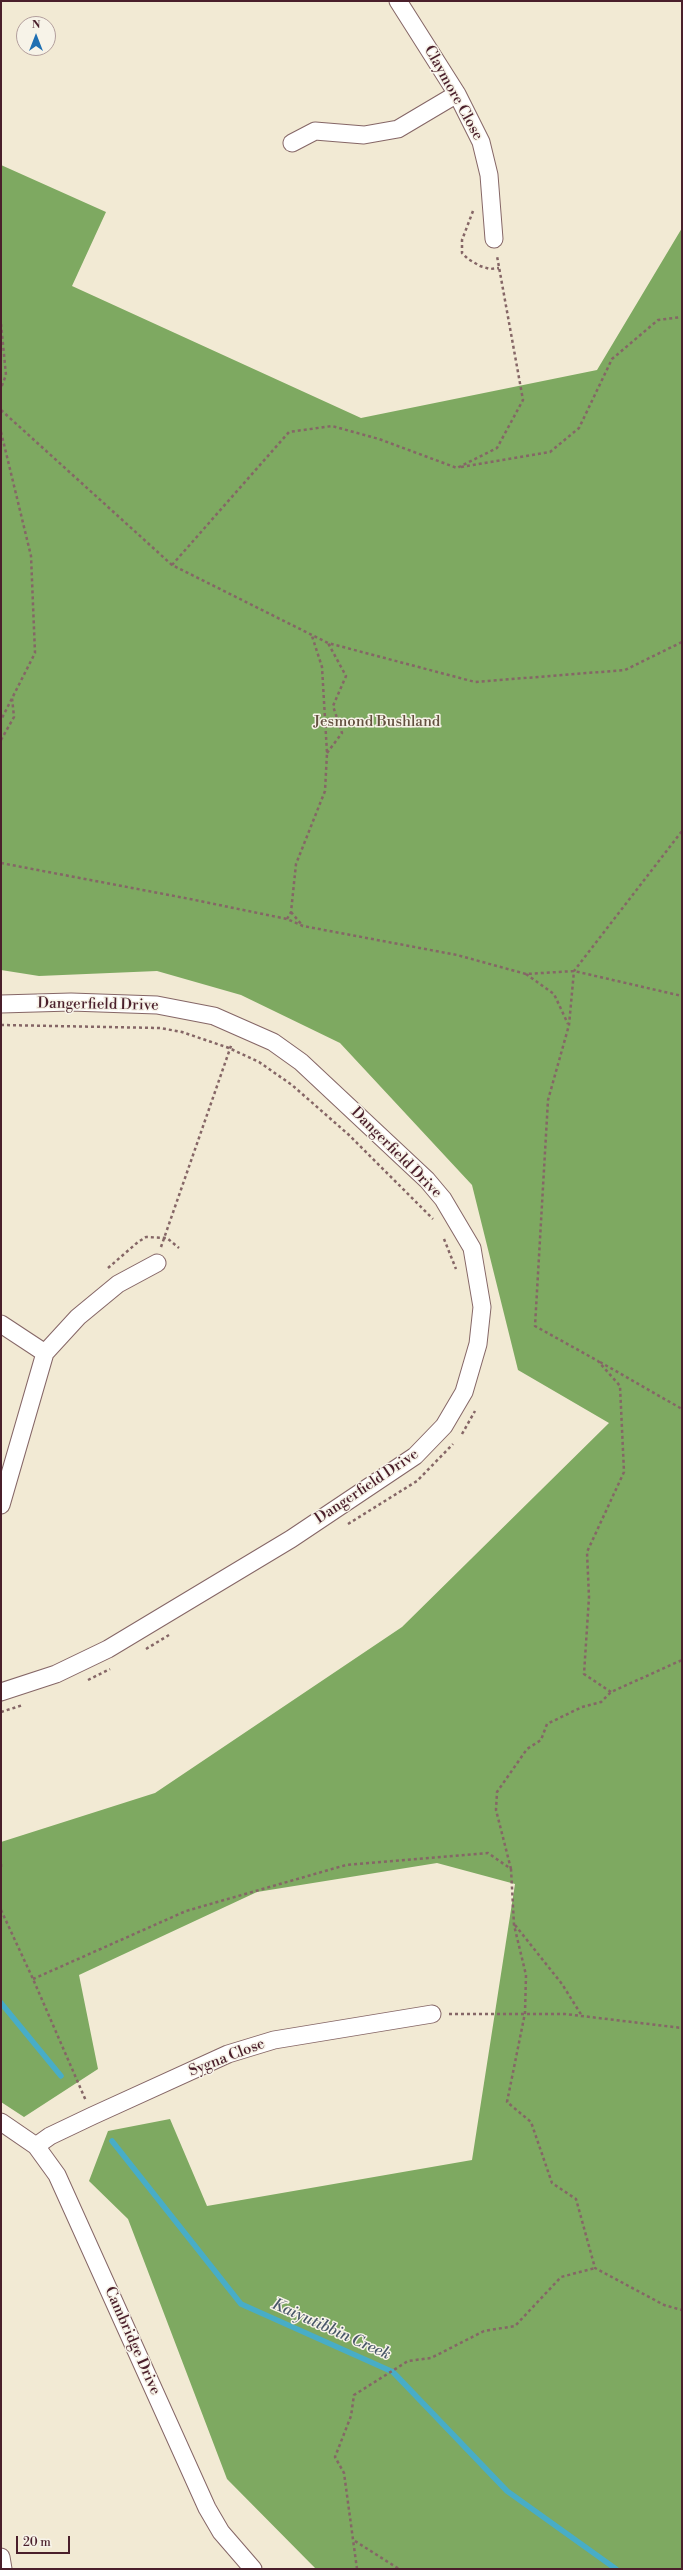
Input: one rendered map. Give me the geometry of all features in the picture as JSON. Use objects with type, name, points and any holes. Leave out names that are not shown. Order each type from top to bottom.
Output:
[{"type":"street","name":"Claymore Close","points":[[398,1],[457,94],[481,142],[489,176],[494,239]]},
{"type":"street","points":[[292,143],[315,131],[364,135],[398,129],[457,94]]},
{"type":"street","name":"Dangerfield Drive","points":[[1,1004],[71,1002],[156,1004],[214,1016],[241,1026],[273,1042],[302,1062],[427,1180],[458,1222],[472,1248],[482,1307],[480,1331],[472,1370],[458,1404],[444,1426],[415,1456],[291,1539],[108,1648],[56,1674],[2,1687]]},
{"type":"street","points":[[1,1505],[45,1353],[78,1317],[118,1284],[157,1263]]},
{"type":"street","points":[[1,1324],[45,1353]]},
{"type":"street","name":"Sygna Close","points":[[36,2146],[50,2136],[228,2054],[274,2040],[432,2014]]},
{"type":"street","name":"Cambridge Drive","points":[[1,2122],[36,2146],[56,2175],[207,2508],[221,2532],[253,2569]]},
{"type":"street","points":[[1,2557],[3,2569]]},
{"type":"path","points":[[474,205],[462,240],[462,253],[468,259],[480,266],[490,269],[500,268]]},
{"type":"path","points":[[457,468],[497,448],[523,400],[494,239]]},
{"type":"path","points":[[172,565],[289,432],[332,426],[379,439],[457,468],[550,452],[579,428],[612,359],[658,320],[682,317]]},
{"type":"path","points":[[1,324],[6,375],[1,388]]},
{"type":"path","points":[[1,410],[172,565],[311,636],[328,642],[475,682],[625,670],[682,642]]},
{"type":"path","points":[[1,432],[31,556],[35,653],[1,720]]},
{"type":"path","points":[[287,919],[291,912],[296,864],[325,791],[327,753],[322,667],[311,636]]},
{"type":"path","points":[[327,753],[342,733],[333,706],[346,676],[328,642]]},
{"type":"path","points":[[1,740],[14,717],[12,698]]},
{"type":"path","points":[[682,831],[574,970],[569,1025],[548,1100],[535,1326],[682,1409]]},
{"type":"path","points":[[1,863],[287,919],[303,926],[457,956],[526,974],[574,970],[682,996]]},
{"type":"path","points":[[291,912],[303,926]]},
{"type":"path","points":[[526,974],[554,994],[569,1025]]},
{"type":"path","points":[[1,1025],[160,1028],[182,1032],[229,1048],[259,1062],[292,1085],[390,1175],[435,1223]]},
{"type":"path","points":[[164,1235],[229,1048],[241,1026]]},
{"type":"path","points":[[442,1234],[457,1272]]},
{"type":"path","points":[[598,1361],[620,1386],[624,1472],[587,1552],[589,1597],[584,1674],[611,1692]]},
{"type":"path","points":[[595,2268],[576,2199],[552,2183],[531,2122],[507,2102],[525,2013],[526,1975],[514,1925],[511,1869],[496,1810],[497,1792],[527,1749],[541,1740],[547,1724],[582,1707],[602,1702],[611,1692],[682,1660]]},
{"type":"path","points":[[33,1979],[186,1911],[346,1865],[488,1853],[511,1869]]},
{"type":"path","points":[[1,1864],[1,1869]]},
{"type":"path","points":[[1,1910],[33,1979],[92,2116]]},
{"type":"path","points":[[514,1925],[562,1984],[582,2016]]},
{"type":"path","points":[[432,2014],[525,2013],[582,2016],[682,2028]]},
{"type":"path","points":[[357,2569],[344,2473],[335,2456],[352,2416],[354,2395],[408,2361],[431,2358],[484,2331],[515,2326],[561,2277],[595,2268],[664,2306],[682,2310]]},
{"type":"path","points":[[354,2541],[399,2569]]},
{"type":"green space","name":"Jesmond Bushland","points":[[1,165],[106,212],[72,286],[361,418],[597,370],[682,228],[682,2569],[316,2569],[227,2479],[128,2219],[89,2181],[108,2131],[170,2119],[207,2206],[472,2160],[515,1884],[437,1863],[257,1892],[79,1975],[98,2069],[24,2117],[1,2102],[1,1842],[155,1793],[402,1627],[609,1423],[518,1370],[472,1185],[340,1043],[241,995],[157,971],[39,976],[1,970]]},
{"type":"waterway","name":"Kaiyutibbin Creek","points":[[1,2003],[61,2076]]},
{"type":"waterway","name":"Kaiyutibbin Creek","points":[[112,2141],[241,2304],[393,2372],[507,2491],[616,2569]]}]
